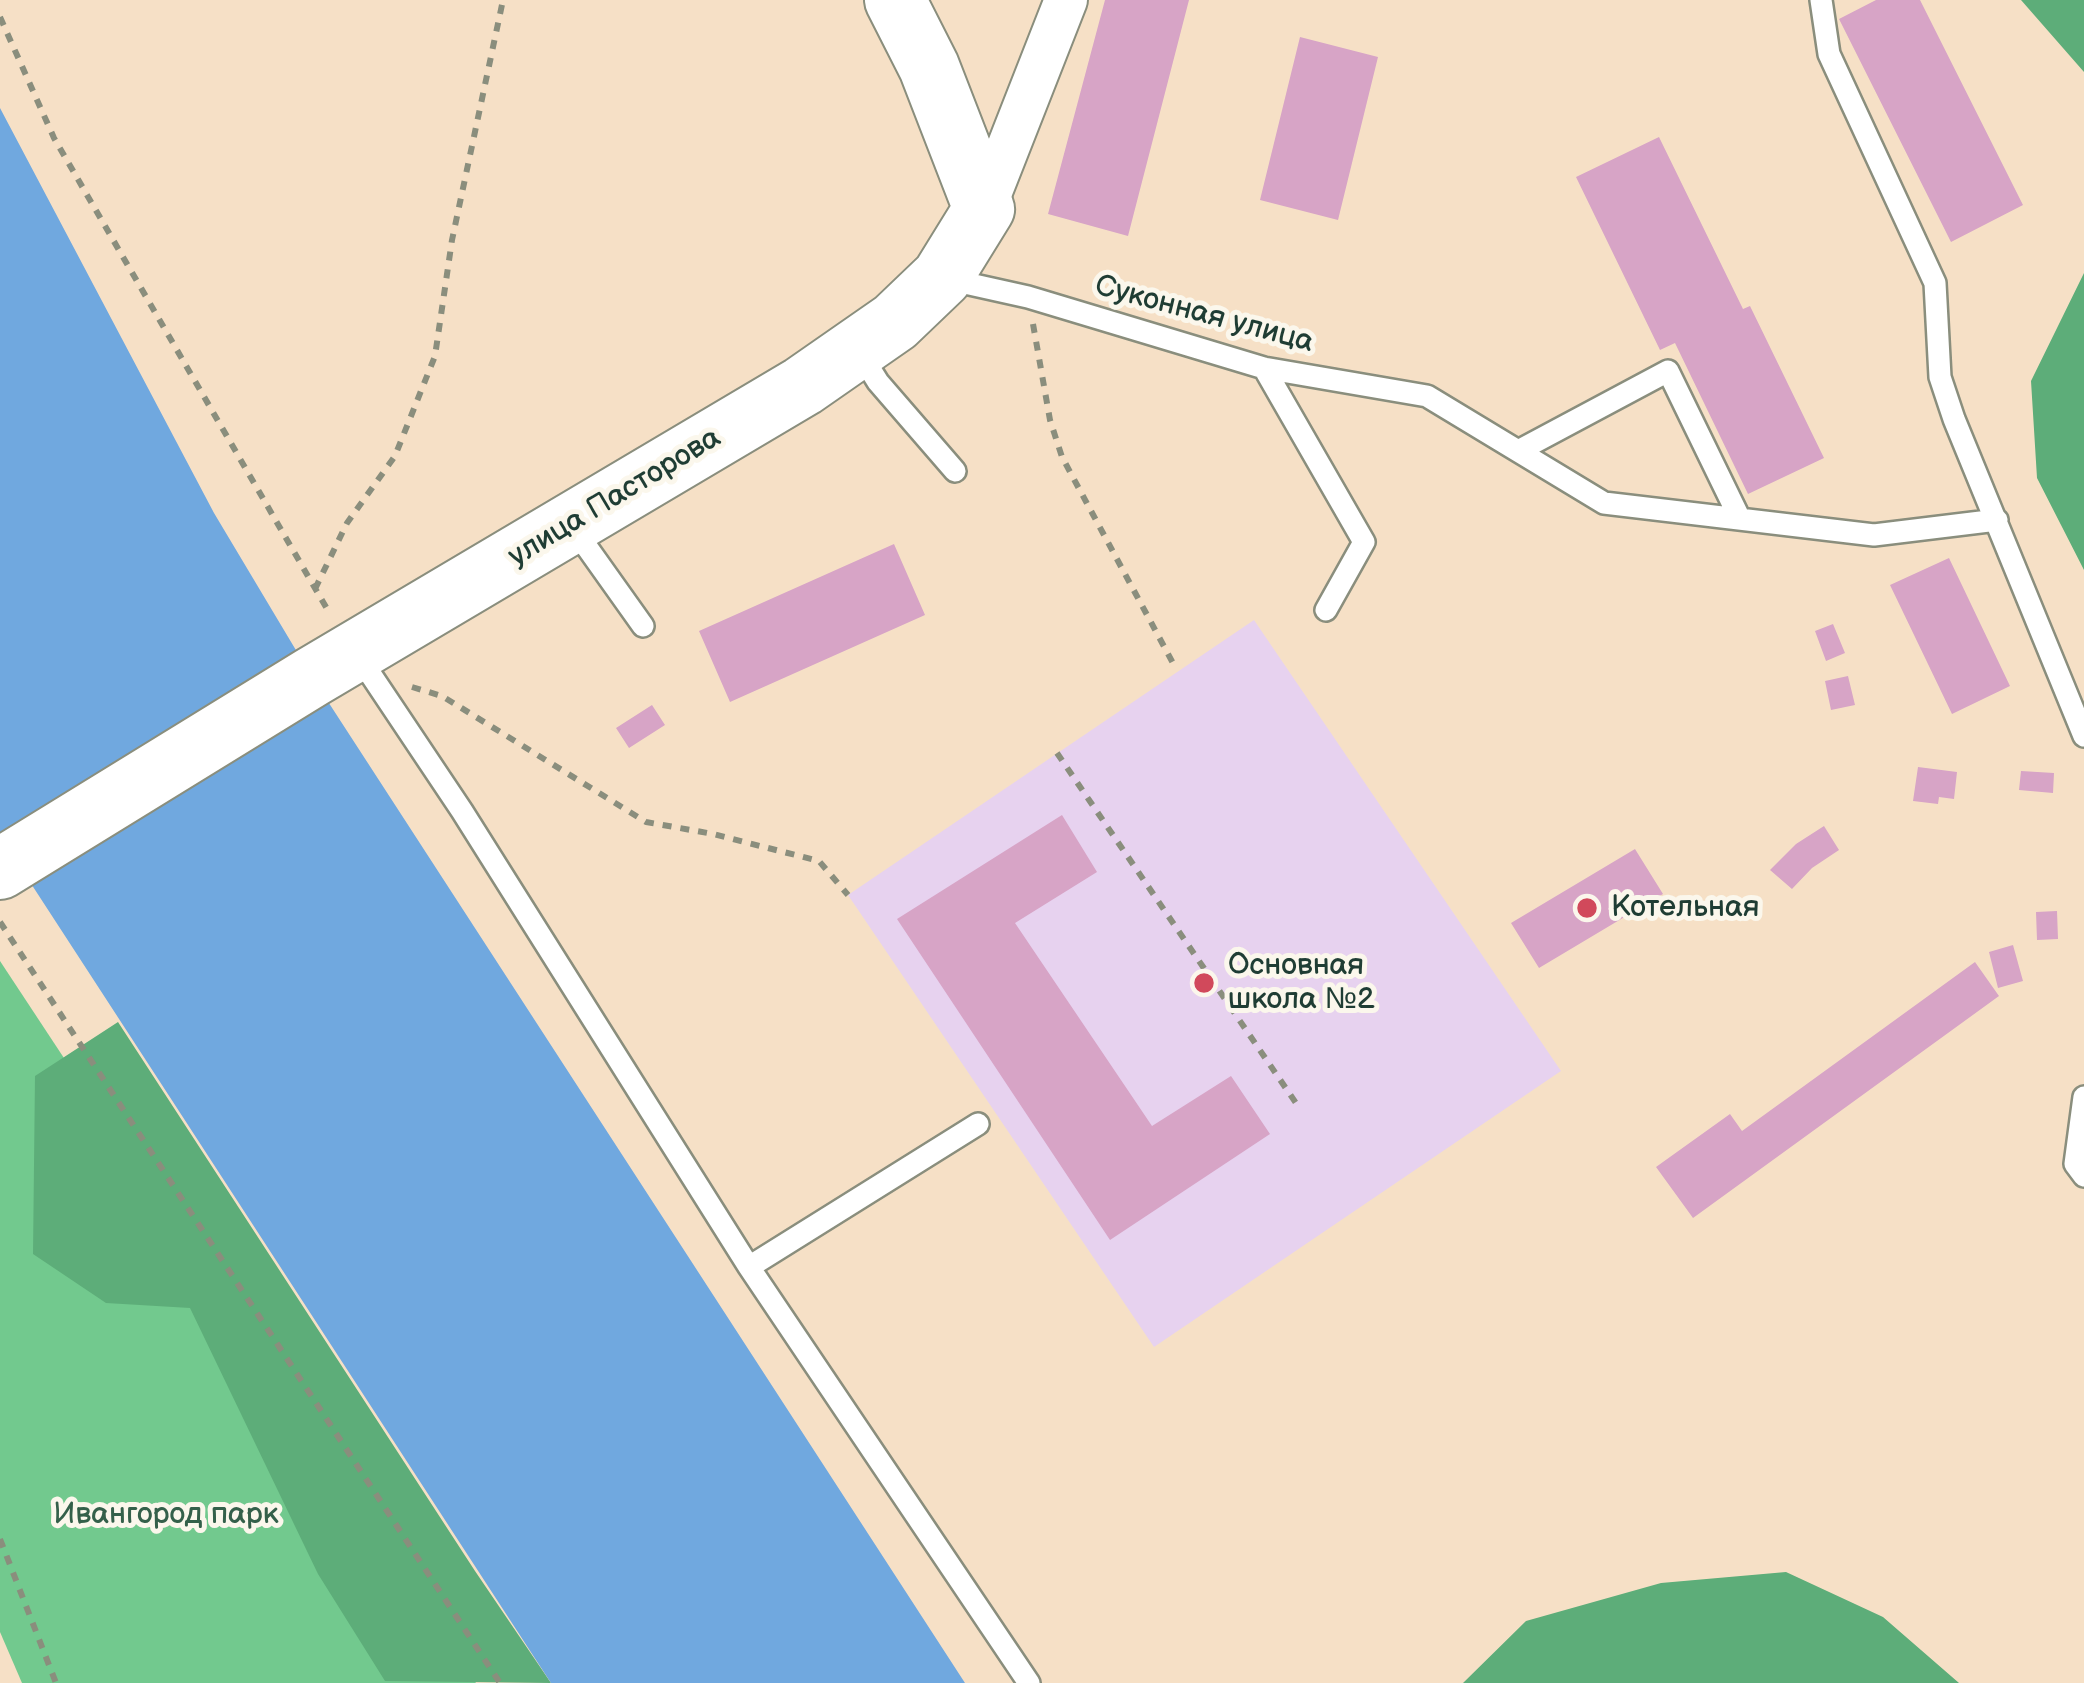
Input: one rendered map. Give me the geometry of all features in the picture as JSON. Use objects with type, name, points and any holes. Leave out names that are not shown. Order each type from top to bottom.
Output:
[{"type":"street","points":[[895,0],[947,107],[985,209]]},
{"type":"street","name":"улица Пасторова","points":[[8,864],[347,668],[802,386],[895,322],[941,277],[985,209],[1066,0]]},
{"type":"lane","points":[[1821,0],[1829,54],[1935,283],[1940,377],[2084,736]]},
{"type":"lane","name":"Суконная улица","points":[[941,277],[1028,297],[1264,368],[1427,396],[1604,503],[1874,535],[1997,520]]},
{"type":"lane","points":[[857,349],[878,382],[955,471]]},
{"type":"lane","points":[[1264,368],[1364,542],[1326,610]]},
{"type":"lane","points":[[1520,450],[1668,371],[1740,519]]},
{"type":"lane","points":[[573,527],[643,626]]},
{"type":"lane","points":[[347,668],[463,811],[749,1267],[1029,1683]]},
{"type":"lane","points":[[2084,1097],[2075,1165],[2084,1176]]},
{"type":"lane","points":[[749,1267],[978,1124]]},
{"type":"path","points":[[314,591],[347,523],[395,456],[435,356],[452,240],[503,0]]},
{"type":"path","points":[[0,16],[55,138],[314,591],[347,668],[442,696],[646,822],[713,833],[819,862],[848,896]]},
{"type":"path","points":[[1028,297],[1050,420],[1062,457],[1174,665]]},
{"type":"path","points":[[1057,753],[1298,1106]]},
{"type":"path","points":[[0,922],[500,1683]]},
{"type":"path","points":[[0,1539],[56,1683]]},
{"type":"shaded area","name":"Основная школа №2","points":[[1254,620],[1561,1071],[1154,1347],[848,895]]},
{"type":"green space","points":[[2021,0],[2084,0],[2084,72]]},
{"type":"green space","points":[[2084,273],[2084,570],[2037,478],[2031,381]]},
{"type":"green space","name":"Ивангород парк","points":[[0,961],[476,1683],[22,1683],[0,1632]]},
{"type":"green space","points":[[118,1022],[551,1683],[385,1681],[318,1574],[190,1308],[106,1303],[33,1254],[35,1076]]},
{"type":"green space","points":[[1786,1572],[1883,1617],[1959,1683],[1463,1683],[1526,1621],[1661,1583]]},
{"type":"water","points":[[0,108],[214,513],[312,677],[965,1683],[551,1683],[0,836]]},
{"type":"building","points":[[1105,0],[1189,0],[1128,236],[1048,214]]},
{"type":"building","points":[[1876,0],[1920,0],[2023,205],[1951,242],[1839,19]]},
{"type":"building","points":[[1300,37],[1378,57],[1338,220],[1260,200]]},
{"type":"building","points":[[1659,137],[1743,309],[1750,306],[1824,458],[1748,494],[1675,343],[1660,350],[1576,177]]},
{"type":"building","points":[[894,544],[925,615],[730,702],[699,631]]},
{"type":"building","points":[[1949,558],[2010,686],[1952,714],[1890,585]]},
{"type":"building","points":[[1833,624],[1845,653],[1826,661],[1815,631]]},
{"type":"building","points":[[1848,676],[1855,705],[1831,710],[1825,681]]},
{"type":"building","points":[[652,705],[665,725],[629,748],[616,728]]},
{"type":"building","points":[[1918,767],[1957,772],[1954,799],[1939,797],[1938,804],[1913,801]]},
{"type":"building","points":[[2021,771],[2054,773],[2053,793],[2019,790]]},
{"type":"building","points":[[1062,815],[1097,872],[1015,923],[1152,1126],[1231,1076],[1270,1134],[1110,1240],[897,919]]},
{"type":"building","points":[[1824,826],[1839,850],[1792,889],[1770,870],[1796,844]]},
{"type":"building","name":"Котельная","points":[[1635,849],[1663,894],[1539,968],[1511,923]]},
{"type":"building","points":[[2057,911],[2058,939],[2037,940],[2036,912]]},
{"type":"building","points":[[2013,945],[2023,981],[1998,988],[1989,952]]},
{"type":"building","points":[[1975,962],[1999,996],[1693,1218],[1656,1167],[1730,1114],[1742,1131]]},
{"type":"place","name":"Котельная","points":[[1587,908]]},
{"type":"place","name":"Основная школа №2","points":[[1204,983]]}]
